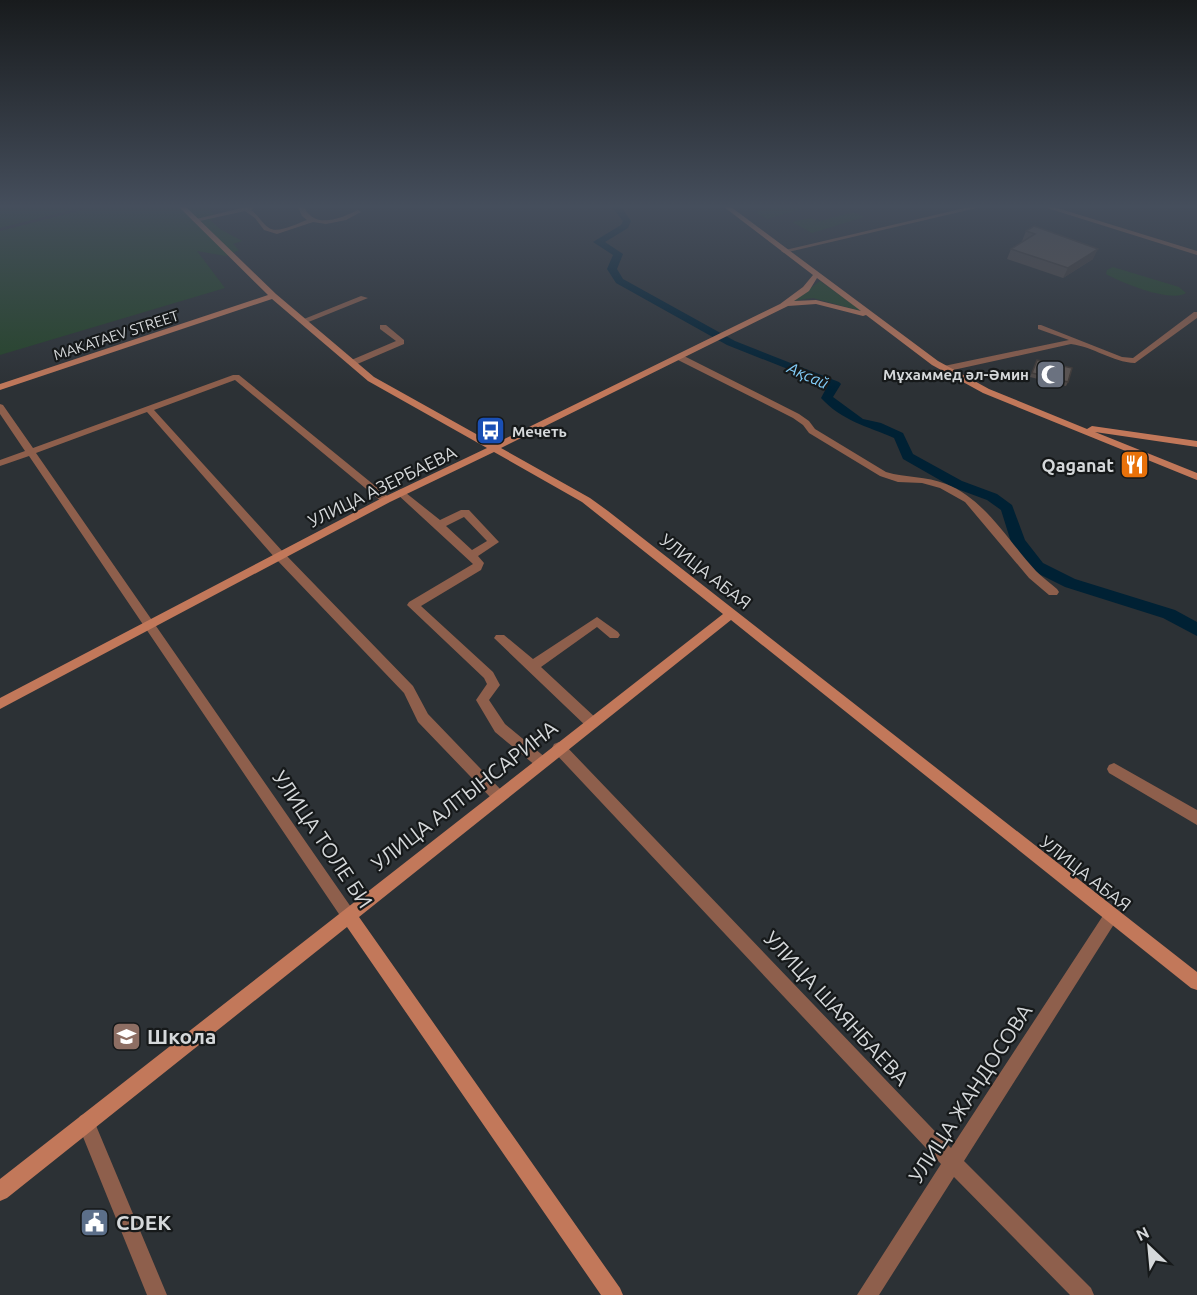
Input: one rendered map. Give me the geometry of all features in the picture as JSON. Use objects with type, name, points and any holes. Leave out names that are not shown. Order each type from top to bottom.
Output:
[{"type":"street","name":"УЛИЦА АБАЯ","points":[[244,267],[273,296],[371,379],[586,500],[1197,982]]},
{"type":"street","points":[[806,267],[944,369],[986,391],[1197,477]]},
{"type":"street","name":"УЛИЦА АЗЕРБАЕВА","points":[[0,704],[401,492],[496,449],[783,306],[806,289],[816,275]]},
{"type":"street","name":"MAKATAEV STREET","points":[[0,387],[273,296]]},
{"type":"street","points":[[303,321],[364,298]]},
{"type":"street","name":"УЛИЦА АЗЕРБАЕВА","points":[[783,306],[816,302],[855,311],[879,321]]},
{"type":"street","points":[[1041,327],[1136,362],[1197,314]]},
{"type":"street","points":[[352,363],[401,342],[383,327]]},
{"type":"street","points":[[944,369],[1059,343],[1082,343]]},
{"type":"street","points":[[681,358],[796,416],[806,423],[812,432],[883,474],[898,479],[922,480],[943,486],[969,500],[1033,575],[1053,592]]},
{"type":"street","points":[[0,463],[236,377],[386,500]]},
{"type":"street","name":"УЛИЦА ТОЛЕ БИ","points":[[0,406],[348,915],[613,1295]]},
{"type":"street","points":[[149,409],[280,556],[409,690],[423,718],[498,796]]},
{"type":"street","points":[[1073,426],[1197,444]]},
{"type":"street","points":[[401,492],[440,525],[479,563],[477,567],[413,605],[489,675],[494,685],[482,700],[500,728],[541,762]]},
{"type":"street","points":[[440,525],[465,512],[494,542],[472,555]]},
{"type":"street","name":"УЛИЦА АЛТЫНСАРИНА","points":[[0,1191],[731,614]]},
{"type":"street","points":[[533,666],[597,621],[614,635]]},
{"type":"street","points":[[500,638],[533,666],[592,723]]},
{"type":"street","name":"УЛИЦА ШАЯНБАЕВА","points":[[559,748],[952,1162],[1084,1295]]},
{"type":"street","points":[[1114,768],[1197,818]]},
{"type":"street","name":"УЛИЦА ЖАНДОСОВА","points":[[867,1295],[1111,916]]},
{"type":"street","points":[[86,1122],[156,1295]]},
{"type":"green space","points":[[0,267],[209,267],[225,288],[0,355]]},
{"type":"green space","points":[[1114,267],[1179,287],[1186,293],[1169,296],[1158,294],[1134,287],[1106,274],[1107,270]]},
{"type":"green space","points":[[820,281],[864,312],[813,298],[793,301]]},
{"type":"building","name":"Мұхаммед әл-Әмин","points":[[1037,360],[1072,368],[1068,382],[1032,373]]},
{"type":"waterway","name":"Ақсай","points":[[613,267],[619,281],[731,343],[835,384],[827,398],[859,422],[877,426],[899,436],[908,456],[957,484],[992,497],[1007,508],[1018,542],[1038,567],[1070,583],[1169,614],[1197,630]]},
{"type":"place","name":"Мұхаммед әл-Әмин","points":[[1050,374]]},
{"type":"place","name":"Мечеть","points":[[491,431]]},
{"type":"place","name":"Qaganat","points":[[1135,465]]},
{"type":"place","name":"Школа","points":[[126,1036]]},
{"type":"place","name":"CDEK","points":[[95,1222]]}]
